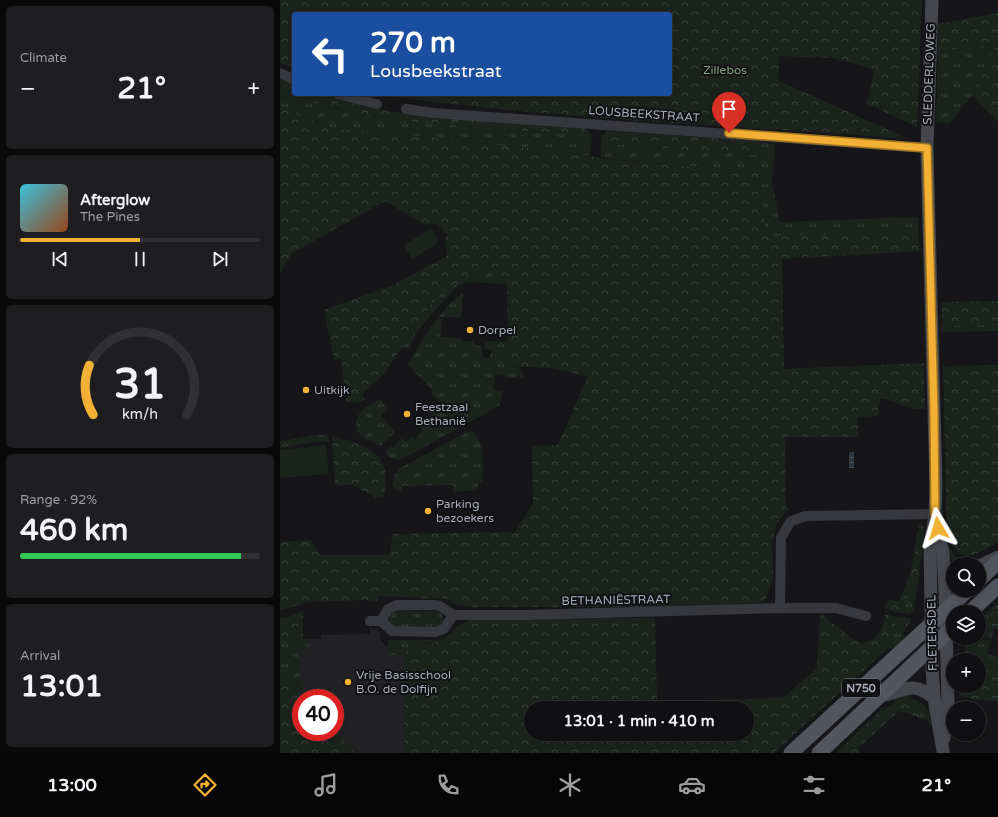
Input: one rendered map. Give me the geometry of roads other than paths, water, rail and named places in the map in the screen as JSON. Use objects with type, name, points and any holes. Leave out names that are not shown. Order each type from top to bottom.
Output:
[{"type":"main road","points":[[986,573],[998,562]]},
{"type":"main road","points":[[978,605],[998,586]]},
{"type":"main road","name":"N750","points":[[952,605],[961,597]]},
{"type":"main road","name":"N750","points":[[791,753],[946,611]]},
{"type":"main road","name":"N750","points":[[819,753],[946,634]]},
{"type":"street","name":"SLEDDERLOWEG","points":[[927,148],[932,0]]},
{"type":"street","points":[[280,73],[292,79]]},
{"type":"street","points":[[346,96],[377,104]]},
{"type":"street","name":"LOUSBEEKSTRAAT","points":[[406,109],[434,113],[927,148]]},
{"type":"street","name":"FLETERSDEL","points":[[927,148],[934,412],[935,514],[930,546],[931,624],[934,698],[943,752]]},
{"type":"street","name":"FLETERSDEL","points":[[935,514],[943,554],[946,611]]},
{"type":"street","points":[[780,608],[781,538],[790,522],[805,516],[935,514]]},
{"type":"street","points":[[943,554],[947,557]]},
{"type":"street","points":[[986,563],[998,558]]},
{"type":"street","name":"BETHANIËSTRAAT","points":[[453,615],[444,629],[435,632],[392,631],[375,621],[388,609],[397,605],[435,605],[440,606],[453,615],[525,615],[780,608],[836,608],[866,616]]},
{"type":"street","name":"FLETERSDEL","points":[[943,752],[948,702],[950,645]]},
{"type":"street","points":[[880,696],[893,694],[906,687],[918,688],[934,698]]},
{"type":"place","name":"Dorpel","points":[[470,330]]},
{"type":"place","name":"Uitkijk","points":[[306,390]]},
{"type":"place","name":"Feestzaal Bethanië","points":[[407,414]]},
{"type":"place","name":"Parking bezoekers","points":[[428,511]]},
{"type":"place","name":"Vrije Basisschool B.O. de Dolfijn","points":[[348,682]]},
{"type":"park label","name":"Zillebos","points":[[725,70]]}]
